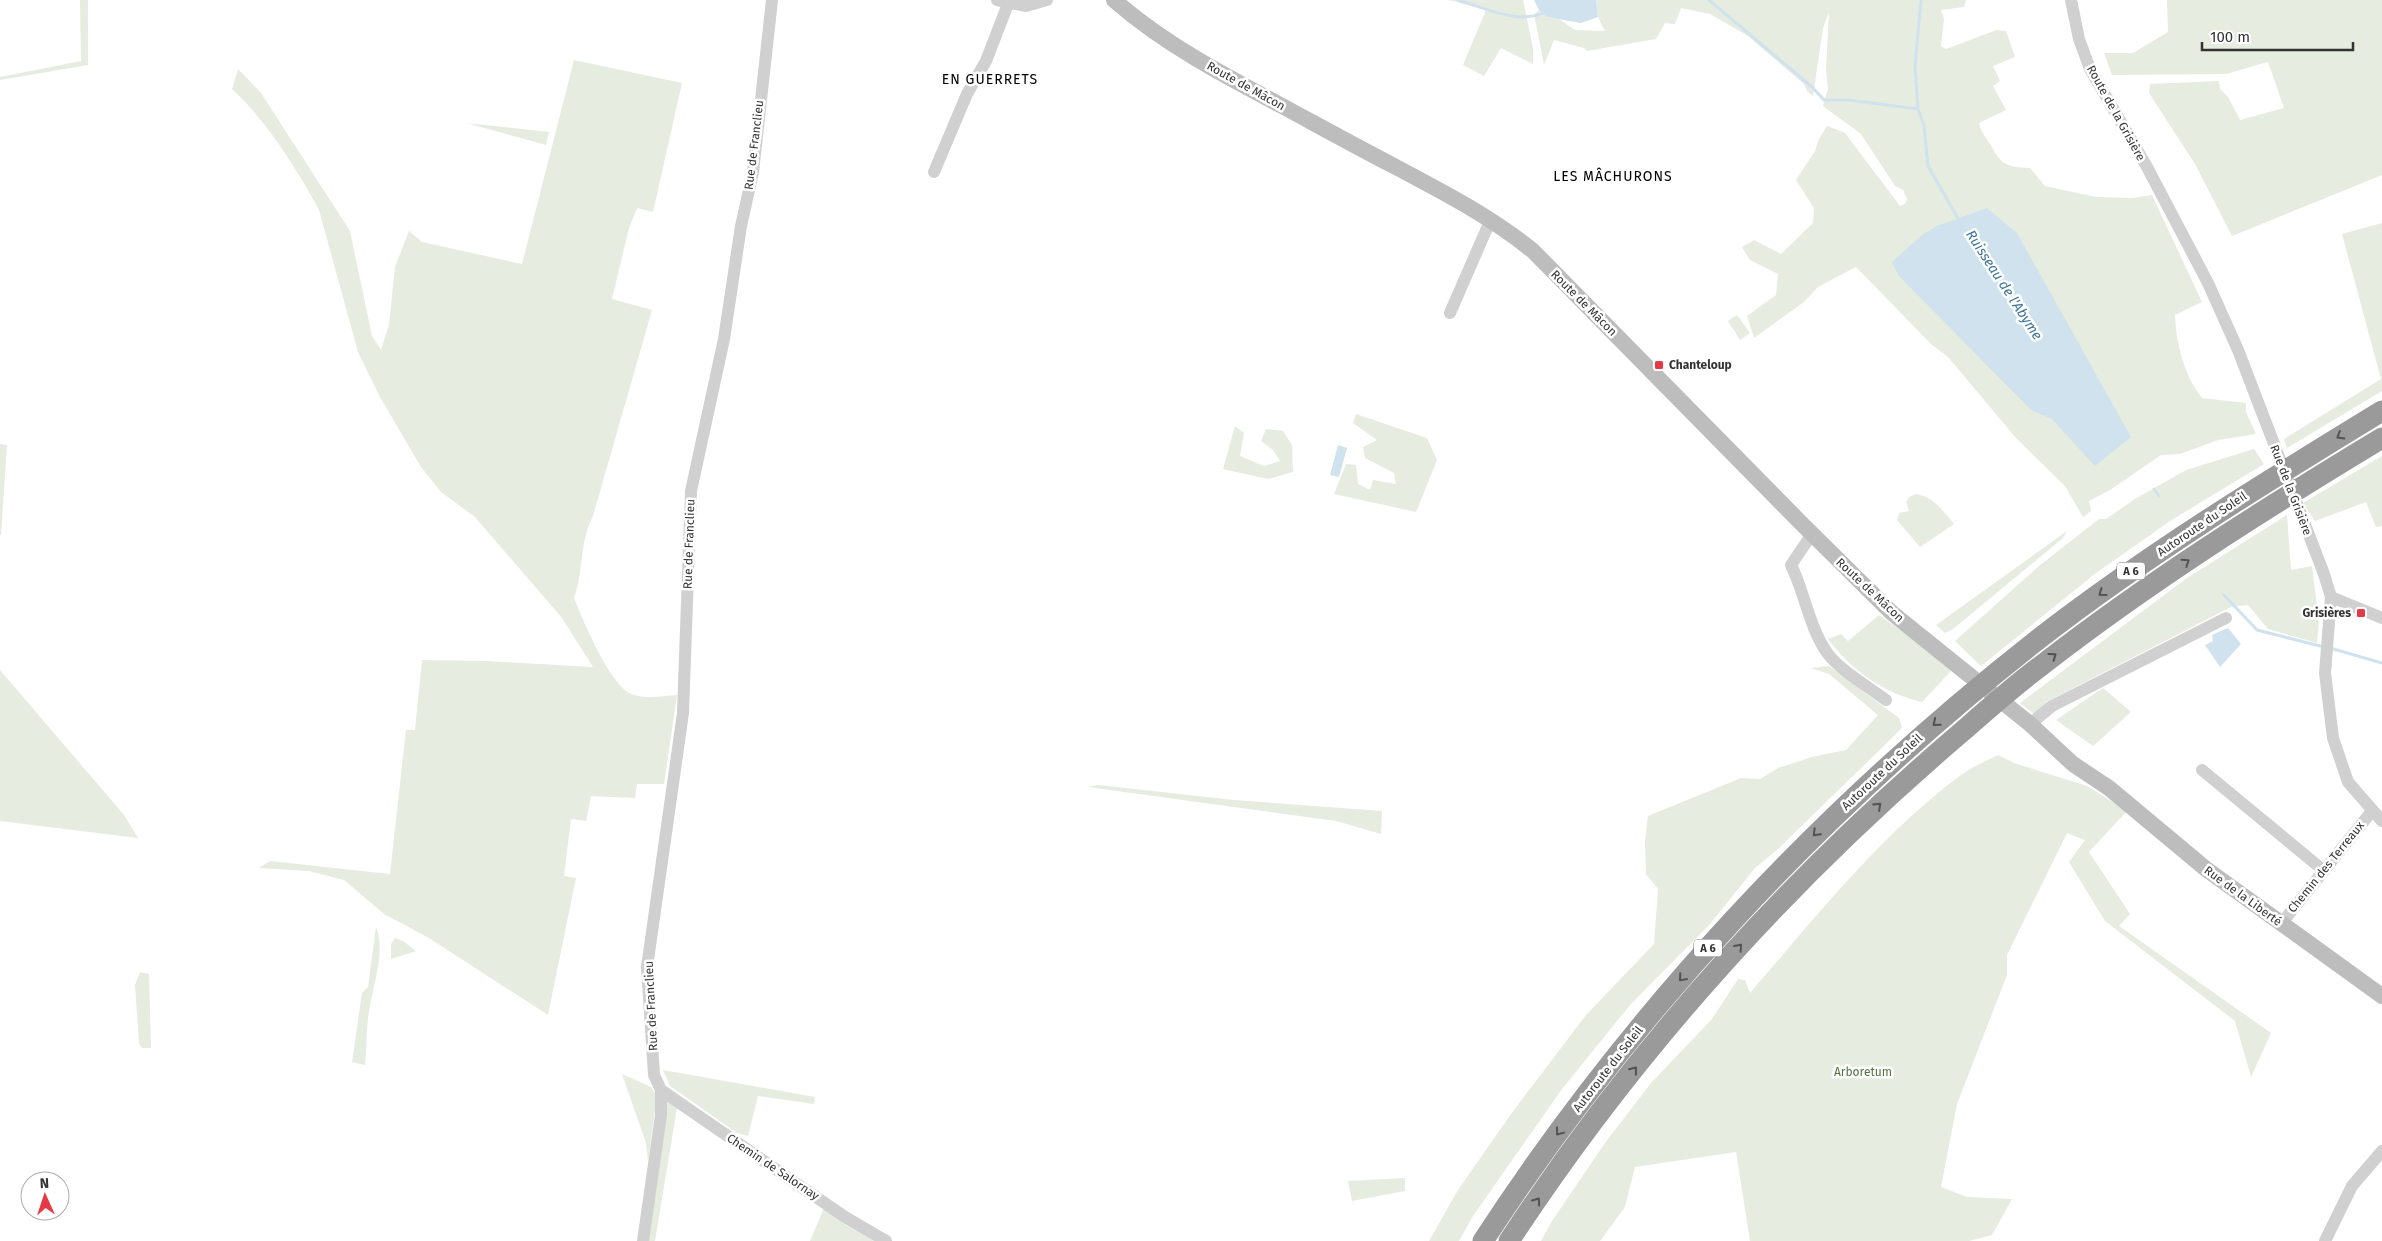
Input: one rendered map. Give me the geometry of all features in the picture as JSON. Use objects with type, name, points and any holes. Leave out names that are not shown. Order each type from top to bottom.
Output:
[{"type":"highway","name":"Autoroute du Soleil","points":[[1483,1241],[1543,1152],[1584,1098],[1632,1037],[1714,941],[1819,831],[1909,746],[1988,691],[2123,577],[2273,477],[2382,411]]},
{"type":"highway","name":"Autoroute du Soleil","points":[[1510,1241],[1603,1110],[1649,1051],[1734,952],[1988,691],[2015,687],[2110,614],[2282,498],[2382,438]]},
{"type":"street","name":"Rue de Franclieu","points":[[661,1090],[654,1075],[647,967],[683,713],[691,491],[724,339],[741,226],[753,172],[772,0]]},
{"type":"street","points":[[934,172],[967,94],[986,61],[1002,2],[1026,6],[1047,0]]},
{"type":"street","name":"Route de Mâcon","points":[[1114,0],[1180,49],[1222,74],[1490,219],[1533,251],[1812,534],[1892,612],[1988,691]]},
{"type":"street","name":"Route de la Grisière","points":[[2071,0],[2079,39],[2090,69],[2146,167]]},
{"type":"street","name":"Rue de la Grisière","points":[[2146,167],[2208,283],[2238,350],[2324,574],[2330,597],[2325,690],[2332,738],[2348,782],[2382,821]]},
{"type":"street","points":[[1450,313],[1490,219]]},
{"type":"street","points":[[1812,534],[1791,565],[1800,584],[1812,621],[1828,654],[1886,700]]},
{"type":"street","points":[[2330,597],[2382,618]]},
{"type":"street","points":[[2030,724],[2052,706],[2226,618]]},
{"type":"street","name":"Rue de la Liberté","points":[[1988,691],[2030,724],[2073,764],[2109,788],[2181,850],[2382,996]]},
{"type":"street","points":[[2202,770],[2323,870]]},
{"type":"street","name":"Chemin des Terreaux","points":[[2281,924],[2372,811]]},
{"type":"street","points":[[643,1241],[659,1133],[661,1090]]},
{"type":"street","name":"Chemin de Salornay","points":[[661,1090],[845,1217],[886,1241]]},
{"type":"street","points":[[2326,1241],[2352,1186],[2382,1151]]},
{"type":"green space","points":[[80,0],[88,0],[88,65],[0,80],[0,77],[81,61]]},
{"type":"green space","points":[[1449,0],[1523,0],[1533,48],[1533,64],[1501,48],[1484,76],[1463,65],[1486,10]]},
{"type":"green space","points":[[1596,0],[1966,0],[1964,7],[1941,10],[1944,19],[1941,46],[1946,49],[1997,30],[2006,31],[2015,57],[1993,66],[2000,81],[1993,86],[2006,110],[1979,123],[1994,151],[2005,164],[2030,168],[2045,186],[2096,197],[2132,198],[2152,195],[2202,302],[2175,315],[2179,348],[2190,379],[2202,398],[2246,403],[2246,412],[2256,434],[2218,440],[2180,454],[2161,455],[2110,490],[2089,501],[2091,511],[2083,517],[2065,486],[2016,438],[1948,357],[1931,344],[1856,267],[1818,287],[1804,302],[1754,338],[1747,316],[1776,295],[1778,274],[1750,260],[1742,247],[1754,240],[1781,254],[1813,223],[1814,208],[1796,180],[1815,151],[1819,139],[1827,126],[1845,133],[1900,206],[1905,204],[1907,199],[1903,190],[1895,186],[1861,134],[1823,106],[1828,89],[1826,69],[1829,12],[1823,28],[1813,96],[1807,91],[1804,84],[1748,36],[1710,14],[1681,8],[1675,24],[1665,23],[1656,39],[1587,51],[1584,48],[1554,40],[1544,65],[1534,14],[1539,10],[1547,17],[1559,19],[1575,30],[1605,31],[1598,17]]},
{"type":"green space","points":[[2167,0],[2382,0],[2382,175],[2232,236],[2195,164],[2149,93],[2150,84],[2219,81],[2220,89],[2228,97],[2240,120],[2284,108],[2268,62],[2226,74],[2112,75],[2104,53],[2133,53],[2168,32]]},
{"type":"green space","points":[[574,60],[682,83],[653,212],[637,208],[629,228],[612,299],[652,310],[583,547],[574,598],[607,667],[625,690],[634,695],[645,697],[677,695],[664,784],[637,784],[635,798],[591,796],[586,821],[571,819],[564,876],[576,878],[548,1015],[429,938],[384,914],[344,880],[309,871],[259,868],[270,861],[390,874],[406,730],[415,730],[422,660],[486,661],[593,667],[562,618],[475,517],[441,492],[421,467],[380,397],[358,352],[319,210],[280,146],[257,115],[232,89],[238,69],[261,93],[350,231],[372,336],[381,350],[389,325],[395,267],[409,231],[422,242],[522,264]]},
{"type":"green space","points":[[466,123],[549,132],[546,145]]},
{"type":"green space","points":[[2382,223],[2382,391],[2287,448],[2284,439],[2381,379],[2342,234]]},
{"type":"green space","points":[[1737,315],[1750,333],[1740,340],[1728,321]]},
{"type":"green space","points":[[1356,414],[1427,438],[1437,460],[1416,512],[1334,494],[1346,464],[1356,465],[1358,484],[1370,490],[1373,480],[1396,484],[1394,473],[1365,458],[1363,447],[1377,440],[1353,423]]},
{"type":"green space","points":[[1235,426],[1244,433],[1240,456],[1264,466],[1280,461],[1273,450],[1261,441],[1266,429],[1283,431],[1292,445],[1293,472],[1268,479],[1223,469]]},
{"type":"green space","points":[[0,444],[7,445],[1,535],[0,535]]},
{"type":"green space","points":[[2254,449],[2264,464],[2170,521],[2096,573],[1981,666],[1955,641],[2039,566],[2099,519],[2106,519],[2135,499],[2186,470]]},
{"type":"green space","points":[[2382,456],[2382,526],[2376,527],[2366,502],[2315,521],[2303,503]]},
{"type":"green space","points":[[1916,494],[1933,501],[1954,524],[1920,547],[1897,520],[1899,513],[1909,511],[1906,502],[1909,497]]},
{"type":"green space","points":[[2287,515],[2291,570],[2312,566],[2319,622],[2317,643],[2268,629],[2248,605],[2231,607],[2048,701],[2034,714],[2020,703],[2187,578]]},
{"type":"green space","points":[[2067,531],[2063,538],[1953,629],[1945,633],[1936,625]]},
{"type":"green space","points":[[1879,615],[1921,645],[1951,671],[1922,702],[1895,693],[1870,679],[1847,661],[1828,639],[1841,634],[1848,641]]},
{"type":"green space","points":[[1829,666],[1899,718],[1902,728],[1778,849],[1755,868],[1710,924],[1630,1005],[1562,1089],[1473,1216],[1459,1241],[1429,1241],[1458,1190],[1511,1114],[1586,1015],[1654,944],[1658,889],[1646,874],[1645,841],[1648,816],[1741,778],[1760,779],[1778,768],[1812,757],[1846,750],[1878,715],[1829,674],[1811,668]]},
{"type":"green space","points":[[0,670],[124,815],[138,838],[0,821]]},
{"type":"green space","points":[[2103,688],[2131,712],[2093,746],[2056,720]]},
{"type":"green space","name":"Arboretum","points":[[1998,755],[2014,763],[2087,786],[2127,811],[2089,852],[2130,914],[2119,926],[2271,1033],[2251,1077],[2235,1021],[2105,921],[2069,862],[2085,840],[2067,833],[2007,955],[2007,975],[1957,1104],[1941,1187],[1967,1197],[2012,1199],[1992,1235],[1969,1241],[1750,1241],[1736,1152],[1635,1167],[1625,1207],[1600,1241],[1541,1241],[1552,1221],[1605,1143],[1651,1083],[1712,1019],[1738,979],[1745,980],[1750,993],[1824,906],[1903,824],[1931,798],[1961,775]]},
{"type":"green space","points":[[1098,785],[1234,800],[1382,811],[1381,834],[1336,821],[1088,787]]},
{"type":"green space","points":[[376,927],[380,947],[378,968],[368,1018],[365,1065],[352,1062],[362,993],[368,987]]},
{"type":"green space","points":[[395,938],[403,941],[416,951],[391,959],[391,944]]},
{"type":"green space","points":[[140,972],[149,974],[151,1048],[142,1048],[139,1043],[135,985]]},
{"type":"green space","points":[[663,1070],[815,1097],[814,1104],[758,1096],[748,1136],[737,1133],[670,1086]]},
{"type":"green space","points":[[622,1074],[651,1087],[657,1096],[648,1161],[646,1143]]},
{"type":"green space","points":[[665,1098],[677,1108],[655,1241],[648,1241]]},
{"type":"green space","points":[[1405,1178],[1405,1191],[1352,1201],[1348,1181]]},
{"type":"green space","points":[[824,1208],[844,1224],[874,1241],[810,1241]]},
{"type":"water","points":[[1534,0],[1596,0],[1598,17],[1581,23],[1547,17],[1539,10]]},
{"type":"water","points":[[1987,208],[2017,233],[2131,437],[2095,466],[2052,419],[2031,410],[1898,275],[1892,262],[1922,235],[1937,226]]},
{"type":"water","points":[[1338,445],[1347,448],[1339,477],[1330,475]]},
{"type":"water","points":[[2228,628],[2241,644],[2220,667],[2205,645],[2213,641],[2212,635]]},
{"type":"waterway","points":[[1458,0],[1513,16],[1536,16],[1546,12]]},
{"type":"waterway","points":[[1709,0],[1812,87],[1824,100],[1848,100],[1918,109]]},
{"type":"waterway","name":"Ruisseau de l'Abyme","points":[[1921,0],[1915,66],[1918,109],[1924,126],[1928,166],[1960,222]]},
{"type":"waterway","name":"Ruisseau de l'Abyme","points":[[2154,489],[2159,496]]},
{"type":"waterway","name":"Ruisseau de l'Abyme","points":[[2224,595],[2257,630],[2324,647]]},
{"type":"waterway","name":"Ruisseau de l'Abyme","points":[[2330,648],[2382,663]]},
{"type":"place","name":"Chanteloup","points":[[1659,365]]},
{"type":"place","name":"Grisières","points":[[2361,613]]},
{"type":"district","name":"EN GUERRETS","points":[[990,79]]},
{"type":"district","name":"LES MÂCHURONS","points":[[1613,176]]}]
